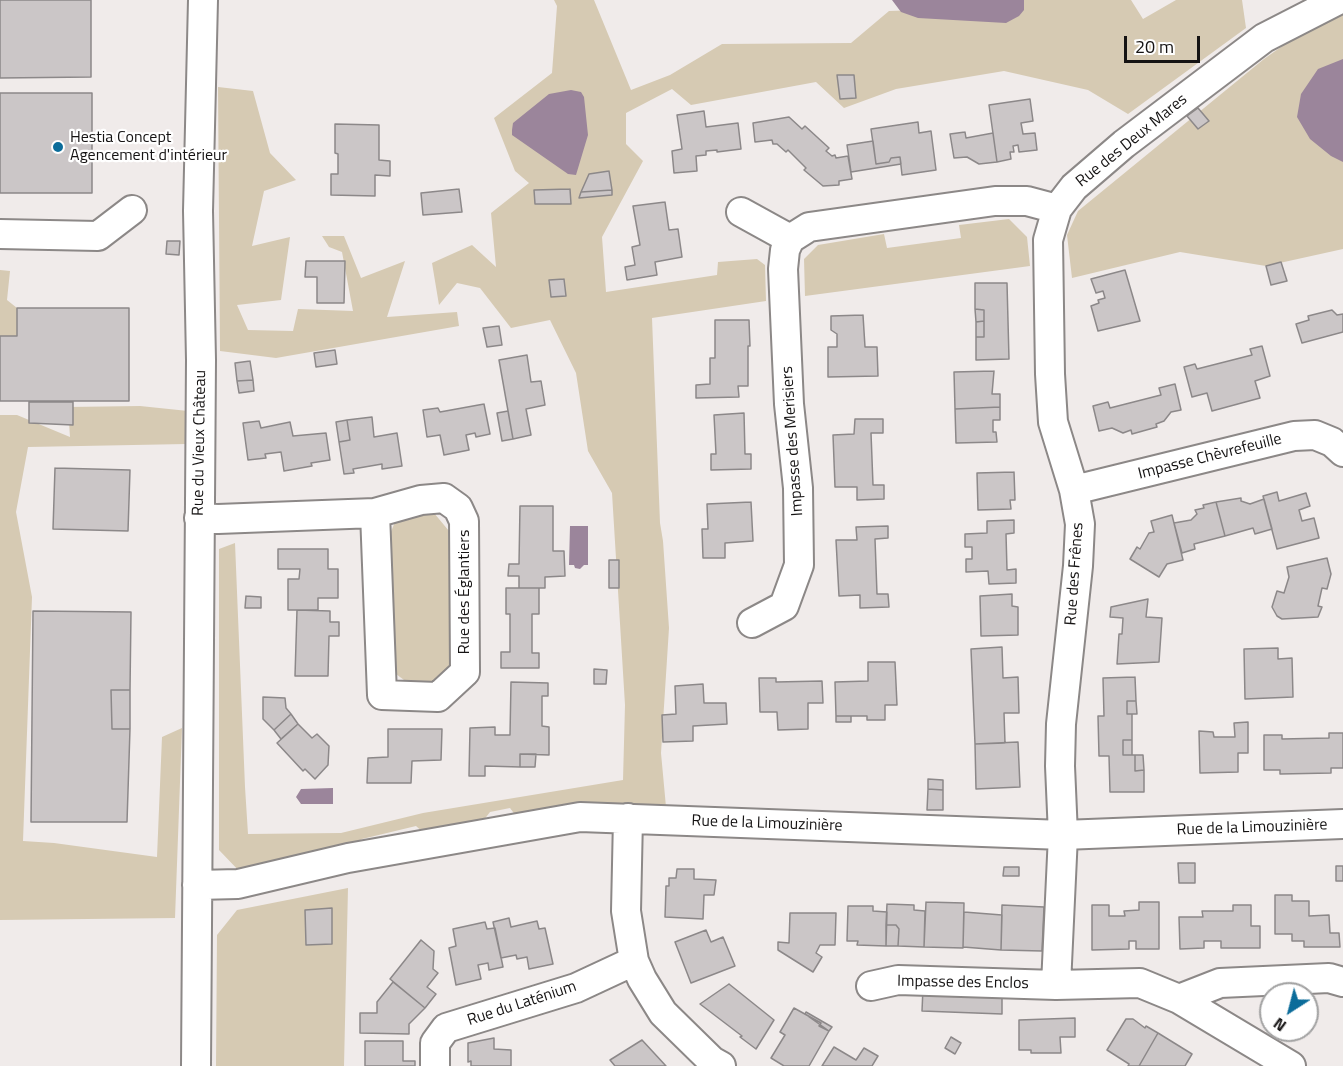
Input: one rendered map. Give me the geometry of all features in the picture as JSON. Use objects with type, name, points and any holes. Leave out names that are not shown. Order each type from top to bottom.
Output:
[{"type":"street","name":"Rue du Vieux Château","points":[[196,1066],[201,360],[198,211],[202,0]]},
{"type":"street","name":"Rue des Deux Mares","points":[[1057,209],[1074,187],[1124,144],[1264,38],[1338,0]]},
{"type":"street","points":[[741,212],[790,239],[809,227],[995,201],[1027,201],[1057,209]]},
{"type":"street","name":"Rue des Frênes","points":[[1056,985],[1063,835],[1061,724],[1078,566],[1080,524],[1074,490],[1053,422],[1050,386],[1048,240],[1057,209]]},
{"type":"street","points":[[0,234],[98,236],[132,210]]},
{"type":"street","name":"Impasse des Merisiers","points":[[752,623],[783,606],[799,565],[798,488],[789,404],[783,270],[785,250],[790,239]]},
{"type":"street","name":"Impasse Chèvrefeuille","points":[[1074,490],[1294,436],[1315,435],[1332,442],[1343,452]]},
{"type":"street","name":"Rue des Églantiers","points":[[199,518],[375,513],[421,500],[444,498],[458,508],[465,521],[465,672],[438,697],[382,695],[375,513]]},
{"type":"street","name":"Rue de la Limouzinière","points":[[197,885],[238,884],[348,858],[580,817],[1063,835],[1343,824]]},
{"type":"street","points":[[628,818],[626,911],[634,961],[663,1013],[712,1061],[721,1066]]},
{"type":"street","name":"Rue du Laténium","points":[[435,1066],[435,1043],[446,1028],[576,988],[634,961]]},
{"type":"street","points":[[1179,999],[1220,983],[1329,978],[1343,982]]},
{"type":"street","name":"Impasse des Enclos","points":[[871,986],[898,980],[1056,985],[1140,983],[1179,999],[1291,1066]]},
{"type":"shaded area","points":[[554,0],[594,0],[631,90],[670,75],[722,44],[851,43],[889,11],[1009,7],[1009,0],[1131,0],[1143,19],[1176,0],[1242,0],[1246,28],[1128,114],[1088,90],[1004,71],[896,89],[844,108],[816,82],[691,105],[672,89],[626,113],[626,144],[643,161],[602,237],[606,292],[717,275],[718,262],[757,259],[765,265],[766,301],[652,318],[660,523],[669,628],[661,753],[666,807],[519,820],[510,808],[490,812],[480,825],[425,834],[416,826],[362,839],[354,846],[241,873],[219,850],[219,549],[235,543],[248,834],[341,833],[423,813],[623,780],[625,705],[612,493],[588,451],[576,373],[550,320],[511,328],[480,288],[457,283],[439,305],[432,263],[472,245],[496,267],[491,213],[529,183],[515,171],[494,118],[552,73],[557,6]]},
{"type":"shaded area","points":[[892,0],[1024,0],[1024,10],[1019,16],[1006,23],[918,18],[901,12]]},
{"type":"shaded area","points":[[1343,12],[1343,249],[1266,266],[1180,252],[1072,278],[1067,235],[1078,211],[1264,59],[1312,25]]},
{"type":"shaded area","points":[[1343,59],[1343,162],[1331,156],[1310,139],[1297,117],[1301,94],[1318,69]]},
{"type":"shaded area","points":[[218,87],[253,91],[270,153],[296,180],[264,191],[252,246],[290,237],[281,300],[237,305],[248,330],[293,331],[298,309],[353,311],[342,252],[329,247],[322,236],[344,236],[361,278],[405,261],[387,317],[457,312],[459,326],[276,358],[220,351]]},
{"type":"shaded area","points":[[571,90],[581,92],[584,97],[588,135],[576,175],[568,174],[512,135],[513,123],[549,94]]},
{"type":"shaded area","points":[[1009,219],[1027,237],[1030,266],[805,296],[804,259],[818,245],[884,234],[887,248],[961,238],[959,225]]},
{"type":"shaded area","points":[[0,270],[10,271],[7,300],[17,308],[17,336],[0,336]]},
{"type":"shaded area","points":[[140,406],[188,411],[186,444],[28,447],[16,512],[32,597],[23,841],[157,857],[162,737],[182,728],[175,918],[0,920],[0,415],[17,415],[70,437],[68,407]]},
{"type":"shaded area","points":[[412,511],[434,513],[449,531],[454,656],[452,667],[433,683],[408,683],[392,671],[387,541],[395,522]]},
{"type":"shaded area","points":[[570,526],[588,526],[588,565],[580,569],[569,565]]},
{"type":"shaded area","points":[[333,788],[333,804],[301,804],[296,797],[301,789]]},
{"type":"shaded area","points":[[348,888],[344,1066],[216,1066],[217,935],[237,910]]},
{"type":"building","points":[[0,0],[91,0],[91,77],[0,78]]},
{"type":"building","points":[[837,75],[854,75],[856,98],[840,99]]},
{"type":"building","points":[[0,93],[92,93],[92,193],[0,193]]},
{"type":"building","points":[[1030,99],[1033,121],[1021,123],[1023,134],[1035,133],[1037,150],[1019,152],[1018,145],[1013,146],[1014,152],[1010,152],[1011,159],[997,162],[989,105]]},
{"type":"building","points":[[1198,108],[1209,121],[1198,129],[1187,116]]},
{"type":"building","points":[[704,111],[706,127],[738,123],[741,149],[706,151],[706,155],[696,156],[697,171],[674,173],[672,151],[682,149],[677,115]]},
{"type":"building","points":[[789,117],[802,129],[805,126],[829,148],[826,151],[832,156],[835,155],[836,158],[848,156],[852,179],[839,181],[839,185],[823,186],[804,170],[806,168],[788,150],[786,152],[777,144],[773,144],[772,140],[755,142],[753,123]]},
{"type":"building","points":[[918,122],[919,133],[931,131],[936,170],[902,175],[900,157],[876,164],[871,129]]},
{"type":"building","points":[[335,124],[379,125],[379,160],[390,161],[390,176],[375,175],[375,196],[331,195],[331,174],[338,174]]},
{"type":"building","points":[[965,132],[966,138],[993,133],[997,162],[979,164],[967,157],[954,158],[950,134]]},
{"type":"building","points":[[873,141],[876,164],[900,157],[901,164],[851,172],[847,145]]},
{"type":"building","points":[[609,171],[612,190],[581,192],[589,174]]},
{"type":"building","points":[[459,189],[462,212],[423,215],[421,193]]},
{"type":"building","points":[[570,189],[571,204],[535,204],[534,190]]},
{"type":"building","points":[[612,190],[612,195],[579,198],[581,192]]},
{"type":"building","points":[[665,202],[669,230],[678,229],[682,257],[655,262],[657,275],[627,280],[625,267],[635,265],[632,247],[640,245],[633,206]]},
{"type":"building","points":[[167,241],[180,241],[179,255],[166,254]]},
{"type":"building","points":[[306,261],[345,261],[344,303],[317,303],[317,277],[305,277]]},
{"type":"building","points":[[1281,262],[1287,281],[1271,285],[1266,266]]},
{"type":"building","points":[[1125,270],[1140,321],[1098,331],[1091,306],[1105,298],[1103,291],[1096,293],[1091,279]]},
{"type":"building","points":[[564,279],[566,296],[551,297],[549,280]]},
{"type":"building","points":[[975,283],[1007,283],[1009,359],[976,360],[976,337],[984,337],[984,310],[975,309]]},
{"type":"building","points":[[17,308],[129,308],[129,401],[0,401],[0,336],[17,336]]},
{"type":"building","points":[[975,309],[984,310],[984,321],[976,322]]},
{"type":"building","points":[[1332,310],[1337,315],[1343,314],[1343,332],[1302,343],[1296,324],[1309,320],[1308,316]]},
{"type":"building","points":[[863,315],[865,347],[877,347],[878,376],[828,377],[828,347],[837,347],[837,334],[831,330],[831,316]]},
{"type":"building","points":[[715,320],[749,320],[748,386],[738,386],[739,397],[696,398],[696,385],[710,384],[710,358],[715,358]]},
{"type":"building","points":[[984,321],[984,337],[976,337],[976,322]]},
{"type":"building","points":[[499,326],[502,345],[487,347],[483,328]]},
{"type":"building","points":[[1262,346],[1270,376],[1255,381],[1260,398],[1212,411],[1207,393],[1192,397],[1184,367],[1195,364],[1197,369],[1252,355],[1250,349]]},
{"type":"building","points":[[335,350],[337,364],[316,367],[314,353]]},
{"type":"building","points":[[527,355],[531,382],[541,381],[545,405],[526,409],[531,435],[513,439],[499,360]]},
{"type":"building","points":[[250,361],[253,380],[237,381],[235,363]]},
{"type":"building","points":[[994,371],[992,394],[1000,394],[1000,407],[955,409],[954,372]]},
{"type":"building","points":[[253,380],[254,391],[239,393],[237,381]]},
{"type":"building","points":[[1175,384],[1181,410],[1171,412],[1164,421],[1156,424],[1157,427],[1132,434],[1131,430],[1123,433],[1112,428],[1099,431],[1093,406],[1108,402],[1110,408],[1161,395],[1159,388]]},
{"type":"building","points":[[29,402],[73,402],[73,425],[29,423]]},
{"type":"building","points":[[484,404],[490,434],[476,437],[475,433],[466,435],[469,450],[444,455],[440,435],[427,437],[423,410],[438,408],[440,412]]},
{"type":"building","points":[[1000,407],[1000,420],[993,420],[993,432],[996,432],[997,442],[956,443],[955,409]]},
{"type":"building","points":[[508,411],[513,439],[502,441],[497,413]]},
{"type":"building","points":[[744,413],[745,454],[751,454],[751,469],[711,470],[711,454],[716,454],[714,415]]},
{"type":"building","points":[[372,417],[374,437],[397,433],[402,466],[382,469],[382,464],[353,469],[354,473],[344,474],[339,442],[350,440],[347,420]]},
{"type":"building","points":[[855,419],[883,419],[883,433],[871,433],[873,485],[884,485],[884,499],[857,500],[857,487],[835,487],[833,435],[854,434]]},
{"type":"building","points":[[347,420],[350,440],[339,442],[336,422]]},
{"type":"building","points":[[259,421],[261,428],[290,422],[293,436],[326,433],[330,460],[284,471],[281,452],[265,454],[266,458],[248,460],[243,423]]},
{"type":"building","points":[[55,468],[130,470],[128,531],[53,529]]},
{"type":"building","points":[[1014,472],[1015,500],[1010,500],[1011,509],[978,510],[977,473]]},
{"type":"building","points":[[1277,492],[1279,501],[1306,493],[1310,506],[1299,510],[1302,521],[1314,518],[1319,538],[1277,549],[1263,496]]},
{"type":"building","points":[[1241,498],[1241,501],[1250,504],[1264,499],[1272,529],[1255,534],[1253,528],[1225,536],[1216,502]]},
{"type":"building","points":[[751,502],[753,541],[725,543],[725,558],[703,558],[702,529],[708,529],[707,504]]},
{"type":"building","points":[[1216,502],[1225,536],[1194,544],[1195,549],[1182,553],[1174,523],[1191,520],[1197,514],[1195,510],[1204,508],[1203,505]]},
{"type":"building","points":[[520,506],[553,506],[553,551],[564,551],[565,576],[545,577],[545,588],[519,588],[519,576],[508,576],[509,564],[519,564]]},
{"type":"building","points":[[1172,515],[1183,560],[1167,564],[1159,577],[1130,559],[1137,547],[1140,549],[1149,533],[1154,532],[1151,521]]},
{"type":"building","points":[[1014,520],[1014,533],[1006,534],[1007,570],[1016,569],[1016,583],[989,584],[988,571],[966,572],[966,559],[972,559],[972,547],[965,547],[965,534],[987,533],[987,521]]},
{"type":"building","points":[[888,526],[888,538],[875,539],[877,594],[888,594],[889,607],[860,608],[860,595],[839,596],[836,540],[857,540],[856,527]]},
{"type":"building","points":[[278,549],[328,549],[328,569],[338,569],[338,598],[318,598],[318,610],[288,610],[288,579],[299,579],[300,569],[278,569]]},
{"type":"building","points":[[1327,558],[1331,574],[1327,589],[1322,588],[1318,606],[1322,607],[1318,617],[1282,619],[1277,616],[1272,607],[1277,591],[1284,593],[1289,577],[1287,567]]},
{"type":"building","points":[[609,560],[619,560],[619,588],[609,588]]},
{"type":"building","points":[[506,588],[539,588],[539,614],[532,614],[532,653],[539,653],[539,668],[501,668],[501,652],[510,652],[510,614],[506,614]]},
{"type":"building","points":[[1012,594],[1012,606],[1018,607],[1018,635],[981,636],[980,596]]},
{"type":"building","points":[[246,596],[261,597],[261,608],[245,608]]},
{"type":"building","points":[[1148,599],[1146,617],[1162,618],[1159,662],[1117,664],[1119,634],[1122,634],[1123,618],[1110,617],[1111,607]]},
{"type":"building","points":[[297,610],[330,611],[330,622],[339,622],[339,636],[329,636],[328,676],[295,676]]},
{"type":"building","points":[[33,611],[131,612],[130,690],[111,690],[112,729],[130,729],[127,822],[31,822]]},
{"type":"building","points":[[1002,647],[1003,678],[1018,677],[1019,713],[1004,713],[1005,743],[975,744],[971,649]]},
{"type":"building","points":[[1278,648],[1278,659],[1292,658],[1293,697],[1245,699],[1244,649]]},
{"type":"building","points":[[868,662],[895,662],[897,705],[885,705],[885,720],[867,720],[867,716],[836,716],[835,682],[868,681]]},
{"type":"building","points":[[594,669],[607,670],[606,684],[594,684]]},
{"type":"building","points":[[1135,677],[1136,701],[1127,701],[1127,714],[1132,714],[1132,740],[1123,740],[1123,755],[1135,755],[1135,771],[1144,770],[1144,792],[1110,792],[1109,756],[1099,756],[1098,716],[1104,716],[1103,678]]},
{"type":"building","points":[[759,678],[776,678],[776,682],[822,681],[823,703],[808,703],[808,729],[778,730],[777,712],[760,712]]},
{"type":"building","points":[[511,682],[548,683],[548,696],[542,696],[542,726],[549,727],[549,755],[520,754],[520,767],[485,766],[485,776],[469,776],[470,728],[495,727],[495,735],[510,735]]},
{"type":"building","points":[[703,684],[704,703],[726,703],[727,724],[693,726],[693,741],[663,742],[662,715],[676,714],[675,686]]},
{"type":"building","points":[[111,690],[130,690],[130,729],[112,729]]},
{"type":"building","points":[[263,697],[285,698],[286,708],[291,714],[274,730],[263,719]]},
{"type":"building","points":[[1127,701],[1136,701],[1137,714],[1127,714]]},
{"type":"building","points":[[291,714],[298,724],[281,739],[274,730]]},
{"type":"building","points":[[836,716],[851,716],[851,722],[836,722]]},
{"type":"building","points":[[1248,722],[1248,753],[1238,753],[1238,772],[1200,773],[1199,731],[1213,732],[1214,737],[1235,737],[1234,723]]},
{"type":"building","points":[[298,724],[312,738],[317,734],[329,746],[328,765],[315,779],[305,769],[303,771],[277,743]]},
{"type":"building","points":[[388,729],[442,729],[441,760],[412,761],[411,783],[367,783],[368,758],[388,757]]},
{"type":"building","points":[[1329,733],[1343,733],[1343,768],[1331,768],[1331,773],[1280,774],[1280,770],[1264,770],[1264,735],[1282,735],[1282,739],[1329,738]]},
{"type":"building","points":[[1123,740],[1132,740],[1132,755],[1123,755]]},
{"type":"building","points":[[1018,742],[1020,787],[976,789],[975,744]]},
{"type":"building","points":[[520,754],[536,754],[535,767],[520,767]]},
{"type":"building","points":[[1135,755],[1143,755],[1144,770],[1135,771]]},
{"type":"building","points":[[928,779],[943,780],[943,790],[928,789]]},
{"type":"building","points":[[928,789],[943,790],[943,810],[927,810]]},
{"type":"building","points":[[1178,863],[1195,863],[1195,883],[1179,883]]},
{"type":"building","points":[[1336,866],[1343,866],[1343,881],[1336,881]]},
{"type":"building","points":[[1004,867],[1019,867],[1019,876],[1003,876]]},
{"type":"building","points":[[677,869],[694,869],[694,879],[716,880],[714,895],[704,895],[703,919],[665,917],[666,886],[669,886],[669,878],[676,878]]},
{"type":"building","points":[[1275,895],[1292,895],[1292,901],[1309,901],[1309,916],[1329,915],[1330,933],[1339,933],[1340,947],[1304,947],[1304,941],[1292,941],[1292,934],[1275,934]]},
{"type":"building","points":[[926,902],[964,903],[963,948],[924,947]]},
{"type":"building","points":[[1139,902],[1159,902],[1159,949],[1136,949],[1136,941],[1129,941],[1129,949],[1092,950],[1092,905],[1109,905],[1109,916],[1125,916],[1124,911],[1139,910]]},
{"type":"building","points":[[887,904],[914,905],[914,910],[925,911],[924,947],[898,946],[899,929],[896,925],[886,925]]},
{"type":"building","points":[[1002,905],[1044,907],[1042,951],[1001,950]]},
{"type":"building","points":[[1233,905],[1251,905],[1251,926],[1260,926],[1260,948],[1221,948],[1221,941],[1204,941],[1204,948],[1180,949],[1179,917],[1203,917],[1202,911],[1233,911]]},
{"type":"building","points":[[848,906],[873,906],[873,911],[887,912],[886,946],[857,945],[858,941],[847,941]]},
{"type":"building","points":[[332,908],[332,944],[306,945],[305,910]]},
{"type":"building","points":[[964,912],[1002,915],[1001,950],[963,947]]},
{"type":"building","points":[[790,913],[836,913],[835,945],[820,945],[816,953],[822,957],[813,972],[778,950],[778,942],[789,943]]},
{"type":"building","points":[[509,918],[511,927],[537,921],[539,929],[545,928],[553,964],[529,969],[527,957],[517,959],[516,955],[501,958],[493,922]]},
{"type":"building","points":[[485,922],[487,929],[495,928],[503,967],[489,970],[488,963],[478,965],[481,979],[456,985],[449,948],[456,946],[453,929]]},
{"type":"building","points":[[886,925],[896,925],[899,929],[898,946],[886,946]]},
{"type":"building","points":[[706,930],[711,942],[723,937],[735,966],[691,983],[675,942]]},
{"type":"building","points":[[421,940],[434,951],[433,969],[438,973],[427,987],[436,994],[425,1008],[390,979]]},
{"type":"building","points":[[393,982],[425,1008],[409,1024],[409,1034],[360,1033],[360,1013],[377,1013],[377,1002]]},
{"type":"building","points":[[729,984],[774,1020],[756,1049],[700,1004]]},
{"type":"building","points":[[923,988],[1002,991],[1002,1014],[922,1011]]},
{"type":"building","points":[[794,1008],[821,1023],[819,1026],[829,1031],[809,1066],[784,1066],[771,1058],[785,1035],[780,1032]]},
{"type":"building","points":[[806,1012],[832,1027],[829,1031],[805,1014]]},
{"type":"building","points":[[1075,1018],[1075,1037],[1060,1037],[1061,1053],[1031,1053],[1031,1050],[1019,1050],[1019,1020]]},
{"type":"building","points":[[1126,1019],[1133,1019],[1145,1028],[1146,1026],[1158,1033],[1139,1066],[1128,1066],[1129,1064],[1107,1050]]},
{"type":"building","points":[[1158,1033],[1192,1054],[1185,1066],[1139,1066]]},
{"type":"building","points":[[951,1037],[961,1043],[955,1054],[945,1048]]},
{"type":"building","points":[[494,1038],[494,1049],[511,1050],[511,1066],[471,1066],[471,1061],[468,1062],[468,1043]]},
{"type":"building","points":[[642,1040],[666,1066],[615,1066],[610,1060]]},
{"type":"building","points":[[365,1041],[403,1041],[403,1061],[415,1061],[415,1066],[365,1066]]},
{"type":"building","points":[[834,1047],[856,1060],[864,1048],[878,1056],[872,1066],[822,1066]]},
{"type":"place","name":"Hestia Concept Agencement d'intérieur","points":[[58,147]]}]
